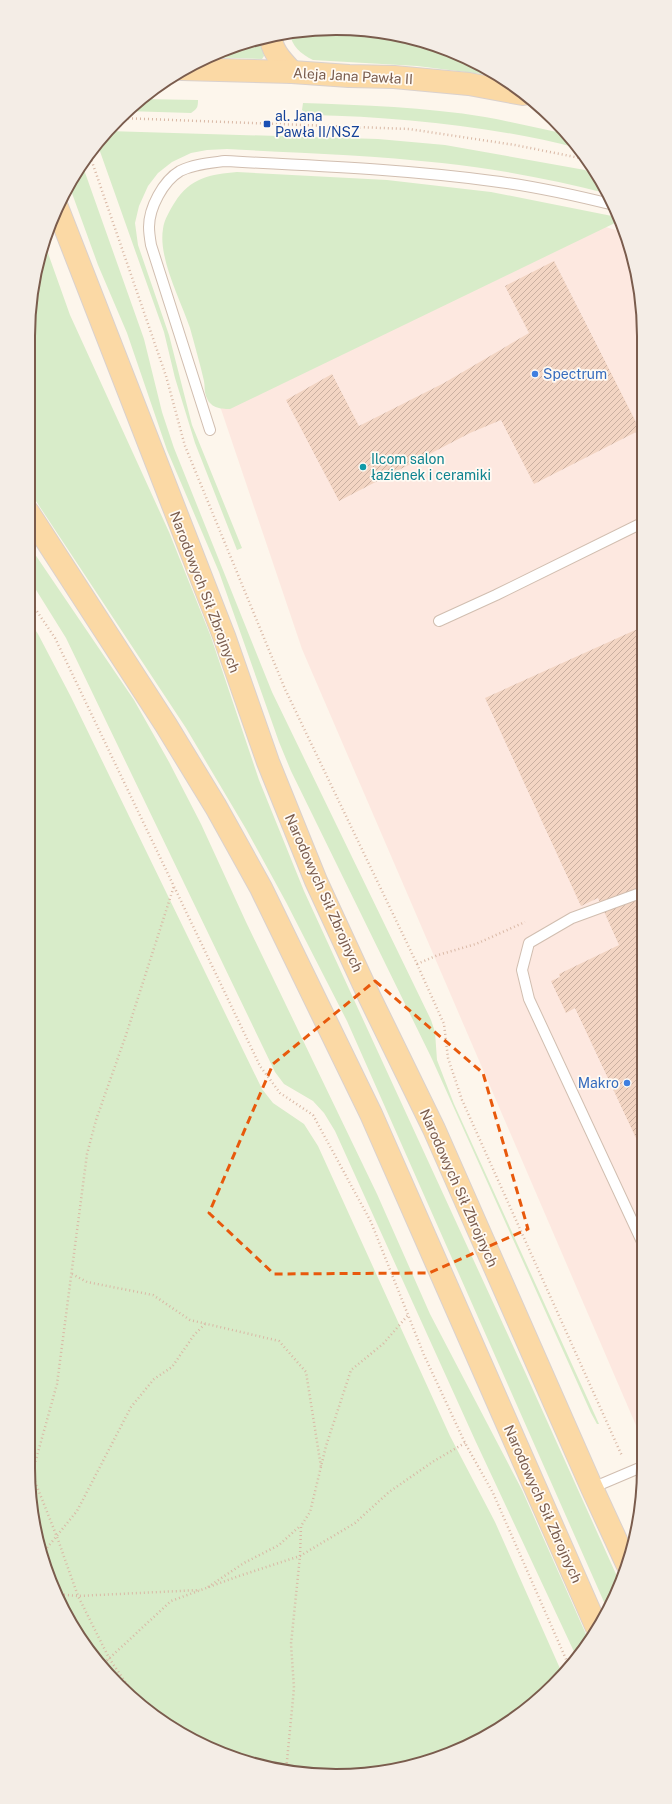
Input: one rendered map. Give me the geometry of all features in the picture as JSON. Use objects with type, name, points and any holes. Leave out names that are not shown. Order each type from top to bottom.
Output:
[{"type":"main road","points":[[272,42],[278,58],[292,72]]},
{"type":"main road","name":"Aleja Jana Pawła II","points":[[197,69],[394,77],[469,84],[512,92]]},
{"type":"main road","name":"Narodowych Sił Zbrojnych","points":[[60,216],[224,636],[268,762],[316,881],[370,998],[434,1129],[624,1557]]},
{"type":"main road","name":"Narodowych Sił Zbrojnych","points":[[35,523],[166,725],[216,807],[261,888],[371,1114],[594,1622]]},
{"type":"lane","points":[[210,430],[151,246],[149,226],[152,211],[163,187],[180,172],[199,164],[225,161],[387,170],[492,181],[567,194],[606,203]]},
{"type":"lane","points":[[439,621],[496,595],[637,525]]},
{"type":"lane","points":[[637,894],[572,918],[529,943],[522,970],[529,999],[637,1229]]},
{"type":"lane","points":[[592,1488],[637,1469]]},
{"type":"path","points":[[128,118],[409,129],[515,145],[578,158]]},
{"type":"path","points":[[92,161],[166,376],[185,446],[284,689],[417,964],[444,1024],[448,1058],[462,1100],[604,1414],[628,1472]]},
{"type":"path","points":[[35,608],[55,638],[260,1066],[280,1094],[313,1116],[371,1222],[424,1355],[465,1443],[493,1493],[567,1661]]},
{"type":"path","points":[[35,1463],[57,1384],[87,1154],[96,1120],[126,1035],[174,886]]},
{"type":"path","points":[[417,964],[438,955],[476,944],[525,922]]},
{"type":"path","points":[[72,1274],[87,1282],[152,1295],[190,1320],[279,1341],[306,1372],[321,1470]]},
{"type":"path","points":[[63,1595],[78,1596],[204,1589],[244,1562],[278,1545],[301,1526],[310,1512],[326,1446],[351,1370],[383,1344],[408,1314]]},
{"type":"path","points":[[46,1549],[78,1511],[131,1407],[154,1379],[172,1367],[194,1335],[205,1324]]},
{"type":"path","points":[[106,1661],[171,1602],[300,1556],[355,1523],[389,1492],[434,1461],[465,1443]]},
{"type":"path","points":[[36,1483],[57,1536],[78,1596],[109,1658],[127,1684]]},
{"type":"path","points":[[287,1764],[294,1688],[291,1644],[300,1556],[301,1526]]},
{"type":"highlighted area","points":[[375,981],[483,1073],[528,1229],[429,1273],[274,1274],[209,1213],[273,1064]]},
{"type":"shaded area","points":[[511,198],[618,231],[627,258],[631,277],[637,336],[637,1428],[302,649],[196,335]]},
{"type":"green space","points":[[336,35],[395,41],[433,51],[485,74],[417,66],[313,60],[297,49],[291,39],[297,38]]},
{"type":"green space","points":[[262,44],[264,56],[262,59],[222,58]]},
{"type":"green space","points":[[150,99],[198,100],[197,108],[191,113],[136,111]]},
{"type":"green space","points":[[303,103],[417,109],[485,117],[556,132],[569,146],[479,128],[378,118],[311,115],[302,110]]},
{"type":"green space","points":[[116,131],[378,139],[445,145],[585,170],[588,172],[600,192],[568,184],[484,168],[442,163],[361,156],[227,149],[207,150],[191,153],[172,162],[158,173],[148,186],[139,206],[135,223],[138,245],[169,335],[192,425],[242,548],[237,550],[195,443],[175,378],[164,332],[100,150]]},
{"type":"green space","points":[[85,171],[144,339],[162,412],[174,448],[272,692],[431,1020],[435,1032],[437,1060],[454,1104],[599,1424],[597,1424],[591,1413],[432,1059],[291,771],[279,742],[219,572],[167,450],[127,333],[98,265],[72,192]]},
{"type":"green space","points":[[237,172],[387,180],[491,192],[612,216],[615,223],[230,409],[223,409],[210,403],[206,396],[204,381],[190,328],[171,279],[162,240],[166,219],[171,208],[181,194],[194,182],[218,174]]},
{"type":"green space","points":[[47,251],[70,315],[169,532],[211,637],[259,780],[304,891],[525,1372],[617,1576],[605,1603],[347,1021],[286,902],[246,829],[186,728],[35,500],[35,336],[38,297]]},
{"type":"green space","points":[[35,554],[134,700],[169,762],[201,824],[246,922],[377,1194],[430,1314],[522,1490],[586,1635],[574,1652],[475,1440],[335,1131],[324,1113],[313,1101],[284,1084],[275,1072],[66,638],[35,588]]},
{"type":"green space","points":[[35,630],[71,697],[262,1089],[273,1103],[304,1124],[318,1146],[450,1436],[495,1522],[560,1668],[549,1681],[519,1707],[486,1729],[433,1753],[395,1763],[336,1769],[297,1766],[258,1759],[203,1738],[185,1729],[153,1707],[123,1681],[97,1651],[75,1618],[66,1601],[45,1546],[38,1507],[35,1468]]},
{"type":"building","name":"Spectrum","points":[[554,261],[637,424],[637,432],[534,484],[501,420],[470,433],[339,501],[286,400],[332,374],[359,426],[444,383],[529,333],[505,286]]},
{"type":"building","points":[[637,629],[637,1140],[575,1008],[566,1013],[551,981],[560,977],[559,974],[619,945],[598,898],[581,906],[485,698]]},
{"type":"place","name":"al. Jana Pawła II/NSZ","points":[[267,124]]},
{"type":"place","name":"Spectrum","points":[[535,374]]},
{"type":"place","name":"Ilcom salon łazienek i ceramiki","points":[[363,467]]},
{"type":"place","name":"Makro","points":[[627,1083]]}]
